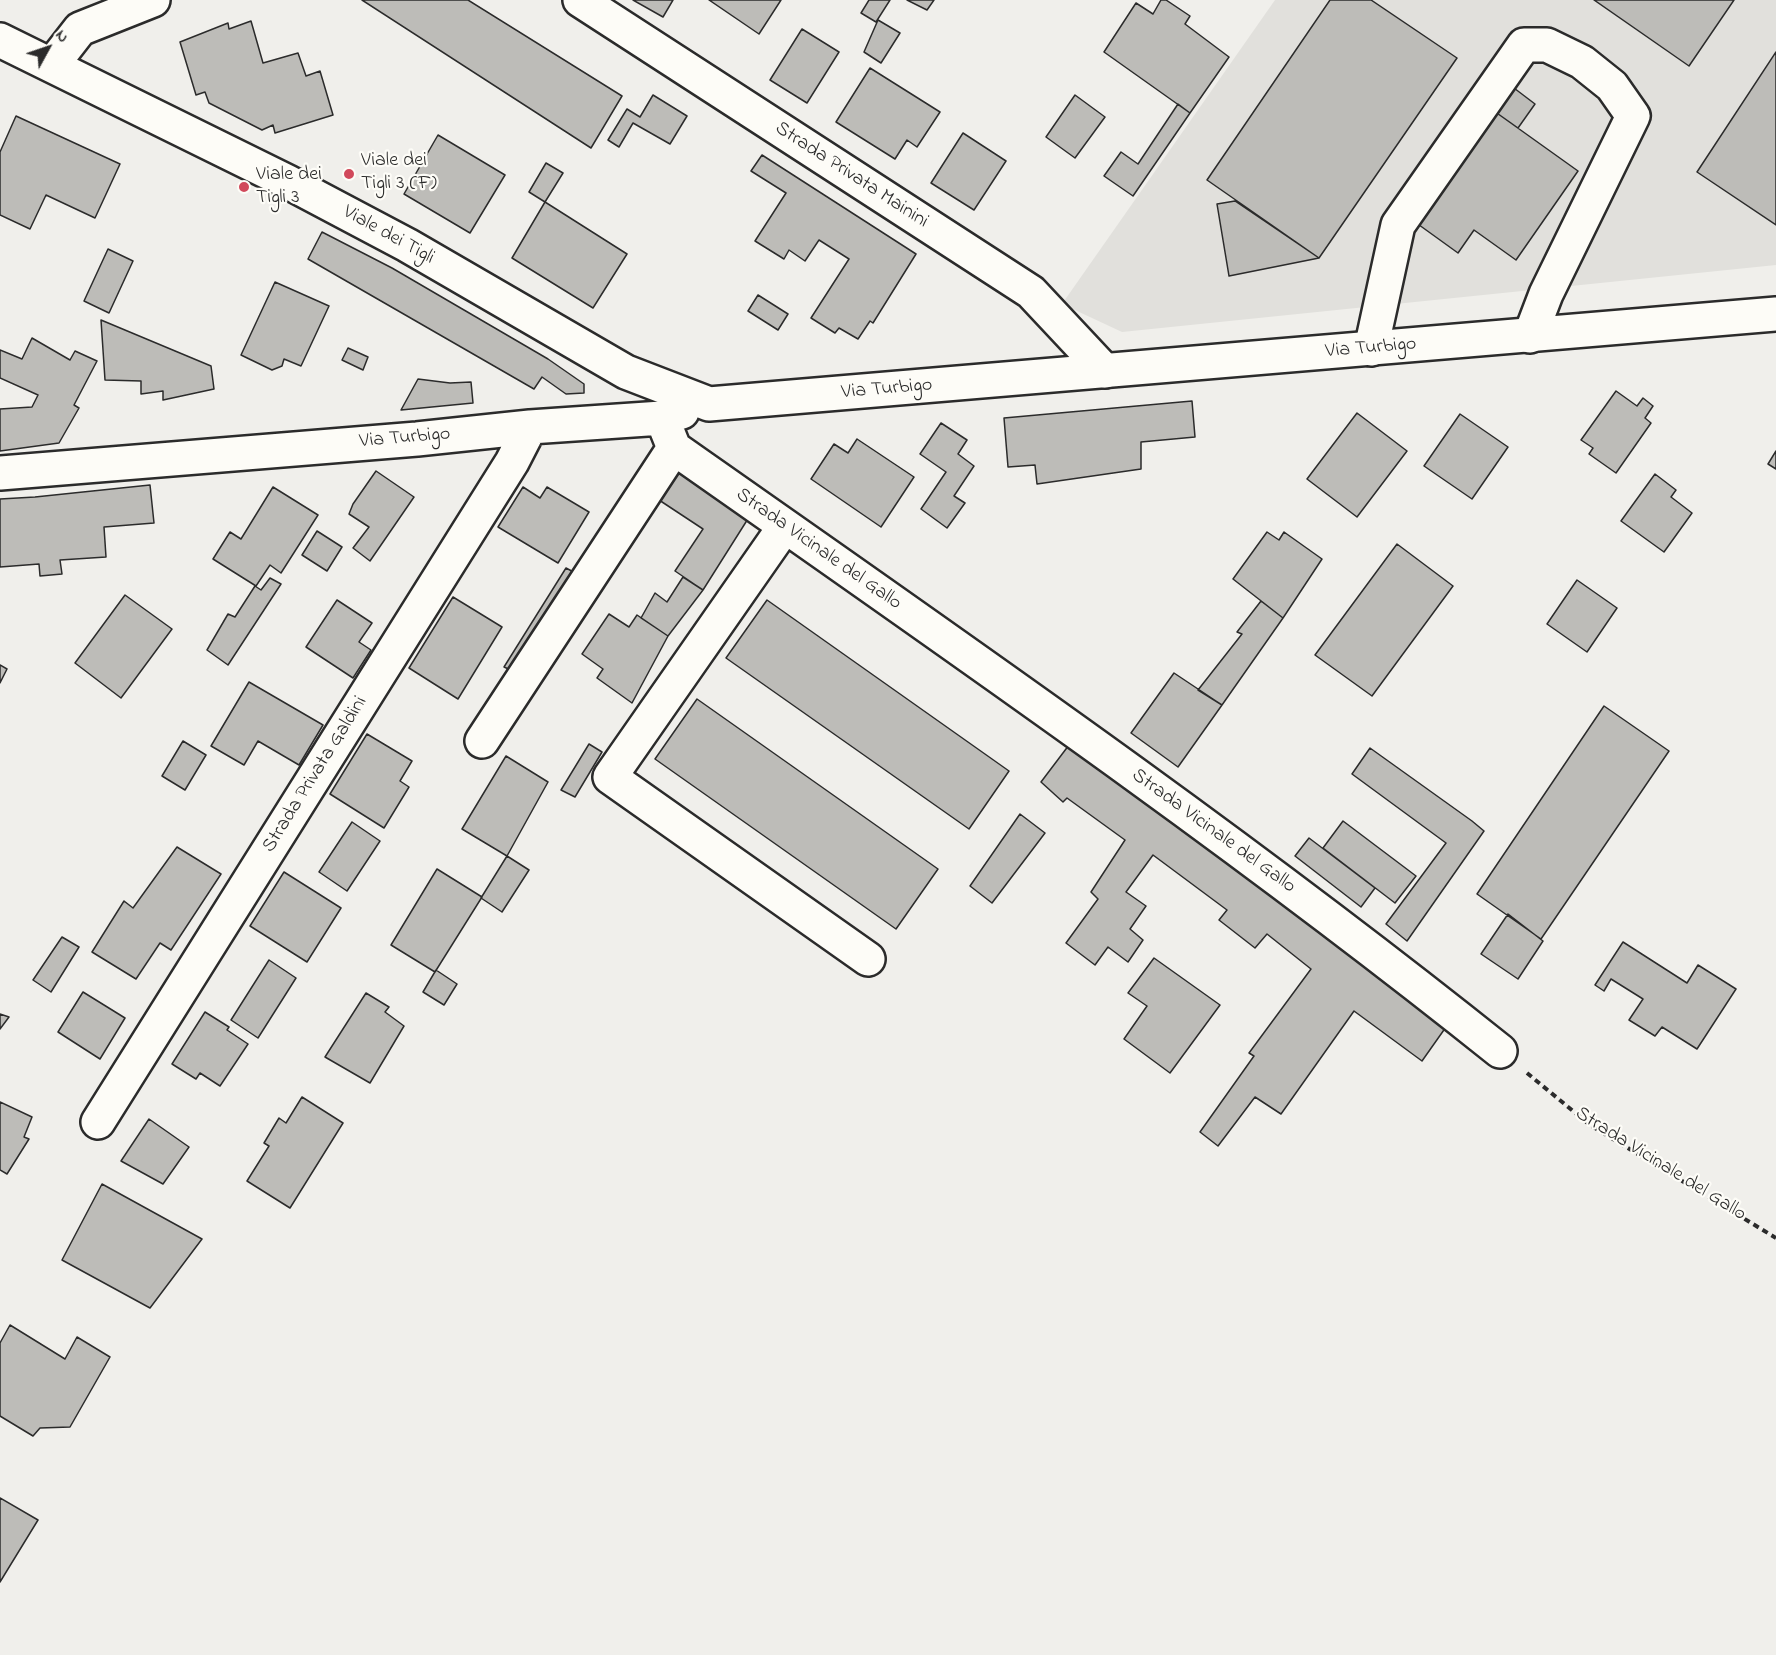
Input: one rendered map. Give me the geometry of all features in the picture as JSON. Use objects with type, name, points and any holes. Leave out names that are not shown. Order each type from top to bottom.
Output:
[{"type":"street","points":[[52,65],[80,29],[153,0]]},
{"type":"street","name":"Strada Privata Mainini","points":[[580,0],[1031,292],[1105,371]]},
{"type":"street","name":"Viale dei Tigli","points":[[0,40],[288,183],[407,245],[626,372],[709,404]]},
{"type":"street","points":[[1371,349],[1398,225],[1524,45],[1547,45],[1582,62],[1605,80],[1612,86],[1632,116],[1546,294],[1530,336]]},
{"type":"street","name":"Via Turbigo","points":[[0,473],[405,440],[530,427],[662,418],[709,404],[1776,314]]},
{"type":"street","points":[[482,741],[674,448],[662,418]]},
{"type":"street","name":"Strada Privata Galdini","points":[[98,1122],[512,462],[530,427]]},
{"type":"street","name":"Strada Vicinale del Gallo","points":[[674,448],[1105,752],[1389,962],[1500,1051]]},
{"type":"street","points":[[785,526],[610,777],[868,959]]},
{"type":"path","name":"Strada Vicinale del Gallo","points":[[1500,1051],[1590,1125],[1776,1238]]},
{"type":"shaded area","points":[[1275,0],[1776,0],[1776,265],[1122,332],[1062,304]]},
{"type":"building","points":[[362,0],[468,0],[622,96],[591,148]]},
{"type":"building","points":[[633,0],[673,0],[663,17]]},
{"type":"building","points":[[709,0],[781,0],[759,34]]},
{"type":"building","points":[[869,0],[890,0],[876,22],[861,13]]},
{"type":"building","points":[[907,0],[934,0],[927,10]]},
{"type":"building","points":[[1161,0],[1166,0],[1190,16],[1185,24],[1229,57],[1190,113],[1104,52],[1136,3],[1153,14]]},
{"type":"building","points":[[1330,0],[1371,0],[1457,58],[1319,258],[1207,180]]},
{"type":"building","points":[[1594,0],[1734,0],[1689,66]]},
{"type":"building","points":[[878,20],[900,33],[881,63],[864,52]]},
{"type":"building","points":[[251,21],[263,63],[298,53],[306,76],[320,71],[333,115],[275,133],[273,125],[262,130],[209,103],[205,92],[196,95],[180,42],[228,23],[229,29]]},
{"type":"building","points":[[802,29],[839,52],[807,103],[770,80]]},
{"type":"building","points":[[1776,52],[1776,225],[1697,172]]},
{"type":"building","points":[[870,68],[940,112],[917,147],[907,140],[895,159],[836,122]]},
{"type":"building","points":[[1510,85],[1535,104],[1518,128],[1494,111]]},
{"type":"building","points":[[653,95],[687,116],[670,144],[633,123],[619,147],[608,140],[627,109],[640,117]]},
{"type":"building","points":[[1075,95],[1105,117],[1075,158],[1046,137]]},
{"type":"building","points":[[1178,104],[1190,113],[1133,196],[1104,176],[1121,152],[1138,164]]},
{"type":"building","points":[[1494,111],[1578,171],[1516,260],[1474,230],[1458,253],[1415,222]]},
{"type":"building","points":[[16,116],[120,164],[95,218],[46,195],[30,229],[0,215],[0,152]]},
{"type":"building","points":[[963,133],[1006,161],[974,210],[931,183]]},
{"type":"building","points":[[438,135],[505,175],[470,233],[404,194]]},
{"type":"building","points":[[762,155],[916,254],[873,323],[870,321],[858,339],[839,328],[835,333],[811,318],[849,259],[819,240],[805,261],[789,250],[784,259],[755,241],[786,193],[751,171]]},
{"type":"building","points":[[546,163],[563,173],[545,202],[529,192]]},
{"type":"building","points":[[1235,201],[1319,258],[1229,276],[1217,204]]},
{"type":"building","points":[[545,202],[627,254],[593,308],[512,258]]},
{"type":"building","points":[[322,232],[392,268],[548,359],[584,384],[584,393],[566,394],[542,377],[534,389],[308,259]]},
{"type":"building","points":[[108,249],[133,261],[109,313],[84,301]]},
{"type":"building","points":[[275,282],[329,306],[301,366],[284,359],[282,366],[272,370],[241,355]]},
{"type":"building","points":[[758,295],[788,314],[778,330],[748,311]]},
{"type":"building","points":[[101,320],[211,366],[214,389],[163,400],[163,391],[141,394],[141,381],[105,380]]},
{"type":"building","points":[[32,338],[70,360],[75,351],[97,361],[74,405],[79,408],[59,443],[0,451],[0,409],[32,407],[38,395],[0,378],[0,350],[22,359]]},
{"type":"building","points":[[348,348],[368,357],[363,370],[342,360]]},
{"type":"building","points":[[418,379],[450,383],[471,382],[473,403],[401,410]]},
{"type":"building","points":[[1616,391],[1637,406],[1643,398],[1653,406],[1645,418],[1651,423],[1616,473],[1589,454],[1593,448],[1581,440]]},
{"type":"building","points":[[1192,401],[1195,437],[1141,442],[1141,469],[1037,484],[1035,465],[1008,467],[1004,418]]},
{"type":"building","points":[[1357,413],[1407,451],[1357,517],[1307,479]]},
{"type":"building","points":[[1460,414],[1508,447],[1472,499],[1424,466]]},
{"type":"building","points":[[941,423],[967,440],[958,454],[974,466],[954,496],[965,503],[947,528],[921,509],[946,472],[920,454]]},
{"type":"building","points":[[857,439],[914,477],[881,527],[811,479],[834,444],[848,453]]},
{"type":"building","points":[[1776,451],[1776,469],[1768,464]]},
{"type":"building","points":[[679,468],[751,514],[703,590],[675,571],[703,529],[656,498]]},
{"type":"building","points":[[376,471],[414,497],[370,561],[353,548],[369,527],[349,514],[353,504]]},
{"type":"building","points":[[1655,474],[1676,490],[1671,497],[1692,513],[1664,552],[1621,521]]},
{"type":"building","points":[[150,485],[154,523],[104,527],[106,557],[60,560],[62,574],[40,576],[39,564],[0,567],[0,499]]},
{"type":"building","points":[[273,487],[318,515],[281,573],[270,565],[256,586],[213,559],[230,532],[241,539]]},
{"type":"building","points":[[523,487],[540,498],[547,487],[589,512],[558,563],[498,527]]},
{"type":"building","points":[[317,531],[342,547],[327,571],[302,555]]},
{"type":"building","points":[[1267,532],[1279,540],[1284,532],[1322,559],[1283,618],[1233,579]]},
{"type":"building","points":[[1397,544],[1453,586],[1372,696],[1315,655]]},
{"type":"building","points":[[566,568],[583,577],[522,675],[504,667]]},
{"type":"building","points":[[683,577],[703,590],[668,636],[641,618],[655,593],[667,602]]},
{"type":"building","points":[[270,578],[281,584],[228,665],[207,650],[228,614],[235,617],[255,586],[261,590]]},
{"type":"building","points":[[1577,580],[1617,608],[1587,652],[1547,624]]},
{"type":"building","points":[[125,595],[172,629],[121,698],[75,663]]},
{"type":"building","points":[[453,597],[502,627],[458,699],[409,668]]},
{"type":"building","points":[[337,600],[372,623],[359,642],[371,650],[353,678],[306,647]]},
{"type":"building","points":[[767,600],[1009,771],[969,829],[726,658]]},
{"type":"building","points":[[1261,601],[1283,618],[1222,705],[1198,690],[1242,634],[1237,632]]},
{"type":"building","points":[[609,614],[629,627],[637,615],[668,636],[632,703],[597,678],[603,669],[582,654]]},
{"type":"building","points":[[0,665],[7,669],[0,683]]},
{"type":"building","points":[[1174,673],[1222,705],[1178,767],[1131,733]]},
{"type":"building","points":[[249,682],[323,725],[299,765],[258,741],[244,765],[211,746]]},
{"type":"building","points":[[697,699],[938,869],[896,929],[655,759]]},
{"type":"building","points":[[1604,706],[1669,751],[1541,939],[1477,894]]},
{"type":"building","points":[[367,734],[412,761],[400,781],[409,787],[384,828],[330,794]]},
{"type":"building","points":[[183,741],[206,755],[185,790],[162,776]]},
{"type":"building","points":[[589,744],[602,752],[575,797],[561,790]]},
{"type":"building","points":[[1069,745],[1178,822],[1446,1027],[1422,1061],[1354,1011],[1281,1114],[1255,1097],[1218,1146],[1200,1132],[1254,1056],[1249,1053],[1311,969],[1267,934],[1255,948],[1219,920],[1227,910],[1153,855],[1126,892],[1146,906],[1130,929],[1143,940],[1128,962],[1108,947],[1095,965],[1066,943],[1098,899],[1091,892],[1125,840],[1067,798],[1063,802],[1041,782]]},
{"type":"building","points":[[1370,748],[1484,831],[1407,941],[1386,924],[1446,843],[1352,774]]},
{"type":"building","points":[[506,756],[548,782],[507,856],[462,829]]},
{"type":"building","points":[[1020,814],[1045,833],[992,903],[970,886]]},
{"type":"building","points":[[1343,821],[1416,876],[1395,903],[1323,848]]},
{"type":"building","points":[[352,822],[380,841],[347,891],[319,872]]},
{"type":"building","points":[[1309,838],[1375,888],[1361,907],[1295,856]]},
{"type":"building","points":[[177,847],[221,874],[171,950],[160,943],[136,979],[92,952],[124,901],[133,908]]},
{"type":"building","points":[[507,856],[529,870],[502,912],[481,898]]},
{"type":"building","points":[[437,869],[482,897],[435,972],[391,945]]},
{"type":"building","points":[[284,872],[341,908],[307,962],[250,926]]},
{"type":"building","points":[[1508,914],[1543,941],[1518,979],[1481,954]]},
{"type":"building","points":[[62,937],[79,947],[51,992],[33,980]]},
{"type":"building","points":[[1623,942],[1687,983],[1698,965],[1736,989],[1697,1049],[1662,1027],[1655,1036],[1629,1020],[1643,999],[1611,979],[1604,991],[1595,985]]},
{"type":"building","points":[[1154,958],[1220,1005],[1170,1073],[1124,1039],[1147,1006],[1128,993]]},
{"type":"building","points":[[269,960],[296,978],[258,1038],[231,1020]]},
{"type":"building","points":[[436,970],[457,984],[444,1005],[423,992]]},
{"type":"building","points":[[83,992],[125,1018],[100,1059],[58,1032]]},
{"type":"building","points":[[366,993],[389,1007],[385,1012],[404,1026],[370,1083],[325,1057]]},
{"type":"building","points":[[205,1012],[229,1027],[227,1030],[248,1044],[220,1086],[200,1073],[196,1079],[172,1064]]},
{"type":"building","points":[[0,1014],[9,1017],[0,1029]]},
{"type":"building","points":[[302,1097],[343,1123],[290,1208],[247,1181],[269,1146],[264,1143],[279,1118],[286,1123]]},
{"type":"building","points":[[0,1102],[32,1117],[24,1137],[29,1139],[7,1174],[0,1170]]},
{"type":"building","points":[[149,1119],[189,1147],[163,1184],[121,1161]]},
{"type":"building","points":[[102,1184],[202,1239],[150,1308],[62,1260]]},
{"type":"building","points":[[10,1325],[65,1359],[77,1337],[110,1357],[70,1427],[40,1428],[33,1436],[0,1416],[0,1343]]},
{"type":"building","points":[[0,1498],[38,1520],[0,1582]]},
{"type":"place","name":"Viale dei Tigli 3 (F)","points":[[349,174]]},
{"type":"place","name":"Viale dei Tigli 3","points":[[244,187]]}]
